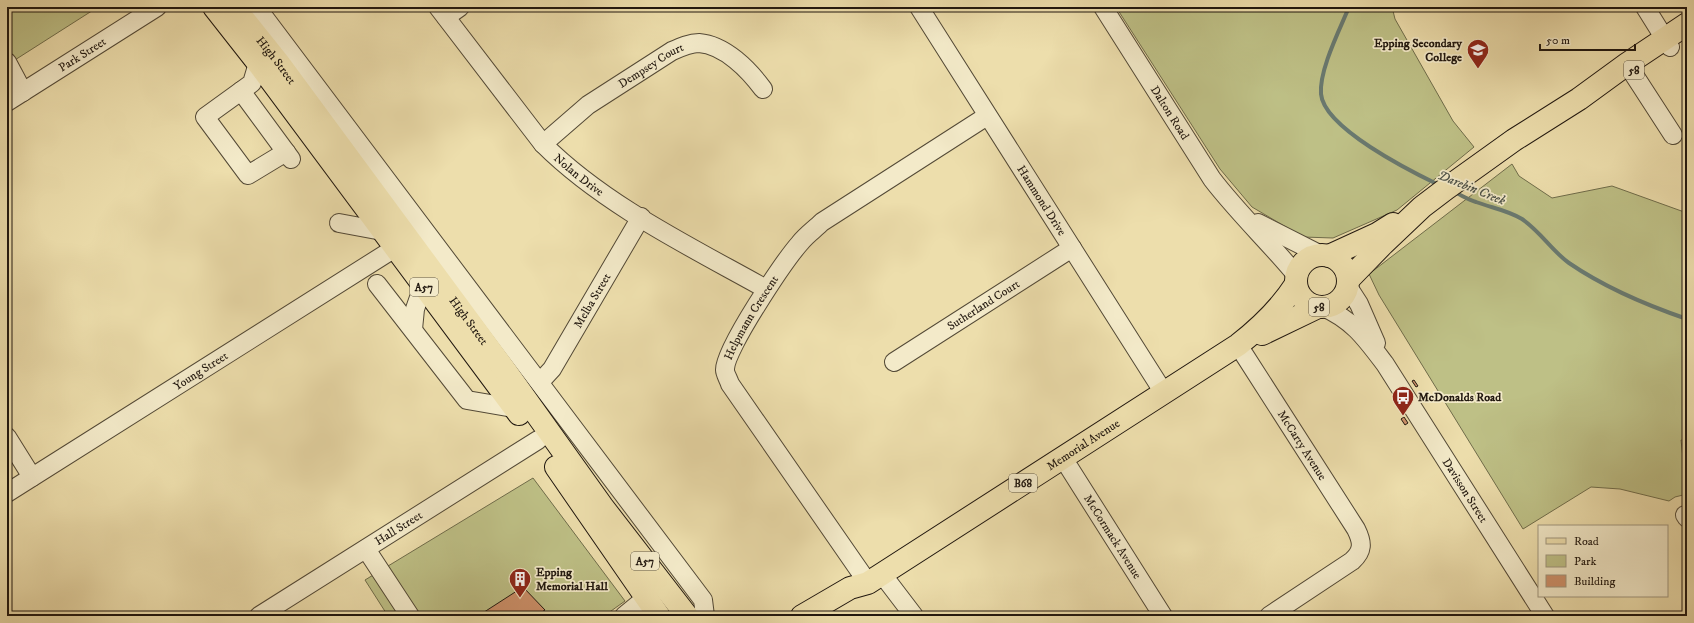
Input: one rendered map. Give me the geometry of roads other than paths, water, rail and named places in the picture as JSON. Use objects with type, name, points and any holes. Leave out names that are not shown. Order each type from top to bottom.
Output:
[{"type":"main road","name":"High Street","points":[[214,7],[258,63],[538,440],[659,616]]},
{"type":"main road","name":"High Street","points":[[239,13],[278,62],[506,370],[602,506],[687,616]]},
{"type":"main road","name":"58","points":[[1422,207],[1348,283],[1344,294],[1339,301],[1321,307],[1304,299],[1299,292],[1297,280],[1305,261],[1313,257],[1325,255],[1377,234],[1422,207],[1472,169],[1579,99],[1674,41],[1687,24]]},
{"type":"main road","points":[[1325,255],[1343,265],[1348,283]]},
{"type":"main road","name":"Memorial Avenue","points":[[802,616],[850,588],[875,578],[1238,345],[1264,325],[1286,300],[1297,280]]},
{"type":"main road","name":"Memorial Avenue","points":[[1238,345],[1321,307]]},
{"type":"main road","name":"Memorial Avenue","points":[[830,616],[856,597],[875,578]]},
{"type":"street","name":"Park Street","points":[[7,102],[157,7]]},
{"type":"street","name":"Hammond Drive","points":[[919,7],[1164,393]]},
{"type":"street","name":"Dalton Road","points":[[1103,7],[1212,179],[1241,214],[1270,244],[1297,280]]},
{"type":"street","points":[[1645,7],[1674,41]]},
{"type":"street","points":[[239,13],[258,8],[601,464],[704,608],[715,616]]},
{"type":"street","name":"Nolan Drive","points":[[448,10],[543,144],[578,176],[641,218],[766,289]]},
{"type":"street","name":"Dempsey Court","points":[[543,144],[597,99],[672,51],[685,45],[698,43],[710,45],[722,51],[750,72],[763,89]]},
{"type":"street","points":[[7,62],[23,92]]},
{"type":"street","points":[[241,91],[289,155],[248,175],[205,118],[241,91],[252,83],[258,63]]},
{"type":"street","points":[[1629,68],[1673,135]]},
{"type":"street","name":"Helpmann Crescent","points":[[914,616],[875,578],[730,384],[725,370],[728,355],[766,289],[783,263],[801,242],[822,222],[988,116]]},
{"type":"street","name":"Dalton Road","points":[[1241,214],[1325,255]]},
{"type":"street","name":"Melba Street","points":[[540,382],[552,369],[641,218]]},
{"type":"street","points":[[339,223],[382,231]]},
{"type":"street","name":"Young Street","points":[[7,493],[395,248]]},
{"type":"street","name":"Sutherland Court","points":[[894,362],[1072,248]]},
{"type":"street","name":"Davisson Street","points":[[1348,283],[1359,304],[1385,364]]},
{"type":"street","points":[[377,284],[467,400],[514,408]]},
{"type":"street","points":[[413,329],[414,309],[423,286]]},
{"type":"street","name":"Davisson Street","points":[[1321,307],[1340,316],[1357,328],[1385,364],[1546,616]]},
{"type":"street","name":"McCarty Avenue","points":[[1238,345],[1356,529],[1362,547],[1358,555],[1352,561],[1268,616]]},
{"type":"street","points":[[7,437],[32,477]]},
{"type":"street","name":"Hall Street","points":[[259,616],[538,440]]},
{"type":"street","name":"McCormack Avenue","points":[[1063,458],[1163,616]]},
{"type":"street","points":[[589,488],[601,464]]},
{"type":"street","points":[[366,549],[410,616]]},
{"type":"street","points":[[624,616],[646,598]]},
{"type":"waterway","name":"Darebin Creek","points":[[1349,7],[1323,73],[1321,94],[1326,107],[1337,121],[1370,147],[1409,170],[1439,185]]},
{"type":"waterway","name":"Darebin Creek","points":[[1454,192],[1473,201],[1505,211],[1522,219],[1569,263],[1596,280],[1656,308],[1687,319]]},
{"type":"place","name":"Epping Secondary College","points":[[1478,70]]},
{"type":"place","name":"McDonalds Road","points":[[1403,416]]},
{"type":"place","name":"Epping Memorial Hall","points":[[520,598]]}]
